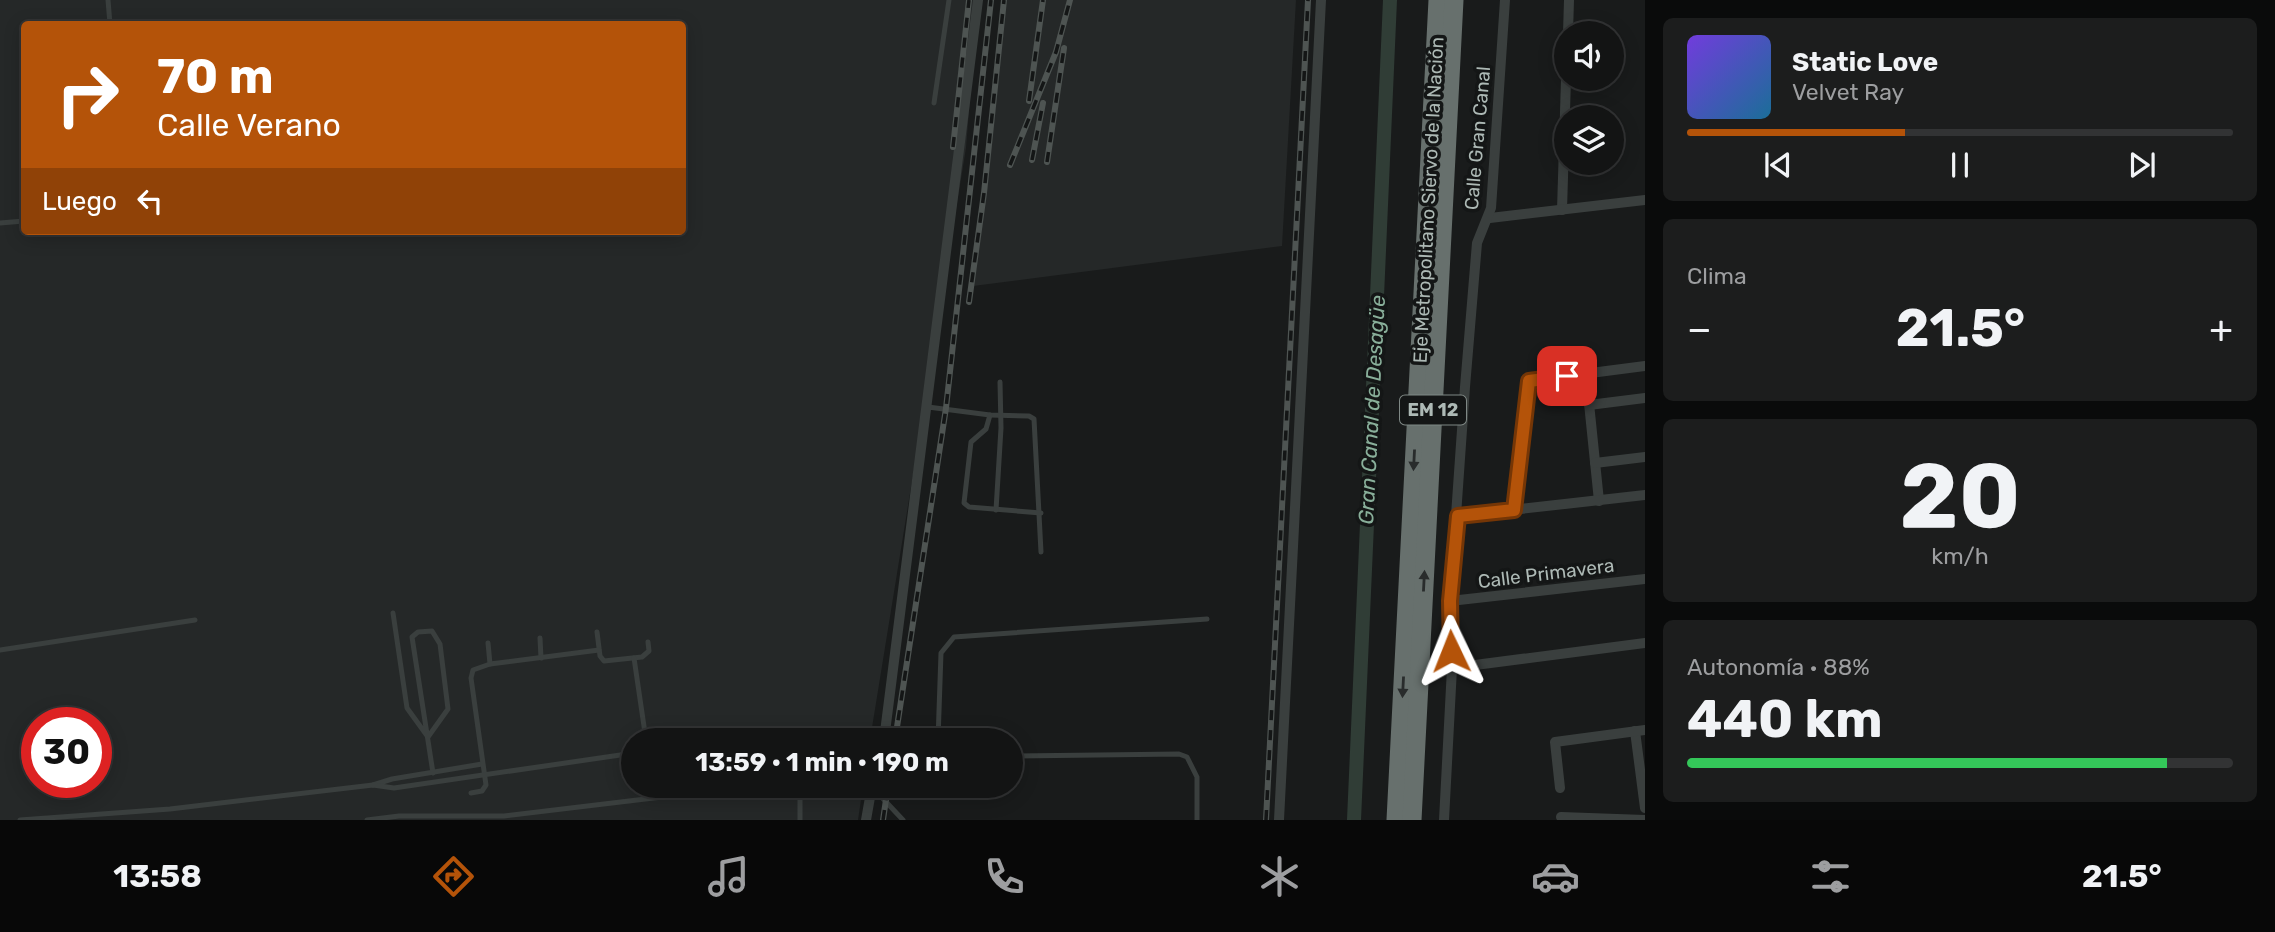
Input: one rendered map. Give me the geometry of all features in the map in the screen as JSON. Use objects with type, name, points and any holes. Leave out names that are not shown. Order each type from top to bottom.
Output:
[{"type":"highway","name":"Eje Metropolitano Siervo de la Nación","points":[[1396,820],[1438,0]]},
{"type":"highway","name":"Eje Metropolitano Siervo de la Nación","points":[[1412,820],[1454,0]]},
{"type":"street","points":[[885,728],[924,407],[978,0]]},
{"type":"street","points":[[1279,820],[1321,0]]},
{"type":"street","name":"Calle Gran Canal","points":[[1444,820],[1452,668],[1450,601],[1477,243],[1490,218],[1505,0]]},
{"type":"street","points":[[1568,21],[1569,0]]},
{"type":"street","points":[[1562,210],[1566,91]]},
{"type":"street","points":[[1490,218],[1645,200]]},
{"type":"street","points":[[1514,510],[1529,381],[1645,366]]},
{"type":"street","points":[[1586,374],[1599,501]]},
{"type":"street","points":[[1589,405],[1645,398]]},
{"type":"street","points":[[1595,463],[1645,457]]},
{"type":"street","points":[[1458,516],[1645,495]]},
{"type":"street","name":"Calle Primavera","points":[[1450,601],[1645,579]]},
{"type":"street","points":[[1452,668],[1645,643]]},
{"type":"street","points":[[1560,788],[1555,742],[1640,731],[1645,808]]},
{"type":"street","points":[[866,820],[870,798]]},
{"type":"street","points":[[1561,817],[1645,820]]},
{"type":"lane","points":[[108,0],[110,21]]},
{"type":"lane","points":[[934,103],[949,0]]},
{"type":"lane","points":[[0,223],[21,221]]},
{"type":"lane","points":[[996,510],[1002,416],[1000,382]]},
{"type":"lane","points":[[924,407],[990,415],[1029,416],[1035,421],[1041,552]]},
{"type":"lane","points":[[990,415],[986,429],[971,442],[963,500],[969,507],[1041,513]]},
{"type":"lane","points":[[393,613],[407,708],[428,737]]},
{"type":"lane","points":[[0,650],[195,620]]},
{"type":"lane","points":[[938,728],[941,653],[954,637],[1206,620]]},
{"type":"lane","points":[[428,737],[448,709],[440,644],[436,634],[429,631],[418,632],[412,638],[433,773]]},
{"type":"lane","points":[[597,632],[599,650],[604,662],[634,658],[647,653],[648,642]]},
{"type":"lane","points":[[540,638],[541,658]]},
{"type":"lane","points":[[488,643],[490,664]]},
{"type":"lane","points":[[471,793],[484,789],[485,776],[471,678],[475,668],[599,650]]},
{"type":"lane","points":[[634,658],[644,728]]},
{"type":"lane","points":[[1023,756],[1179,754],[1187,757],[1197,778],[1197,820]]},
{"type":"lane","points":[[373,785],[394,788],[621,755]]},
{"type":"lane","points":[[20,820],[170,809],[373,785],[392,779],[482,764]]},
{"type":"lane","points":[[367,820],[399,816],[504,816],[654,798]]},
{"type":"lane","points":[[800,798],[800,820]]},
{"type":"lane","points":[[883,798],[902,820]]},
{"type":"shaded area","points":[[0,0],[978,0],[966,148],[872,728],[621,728],[621,798],[861,798],[858,820],[0,820]]},
{"type":"shaded area","points":[[1002,0],[1296,0],[1282,246],[973,286]]},
{"type":"waterway","name":"Gran Canal de Desagüe","points":[[1354,820],[1390,0]]},
{"type":"railway","points":[[953,147],[969,0]]},
{"type":"railway","points":[[897,728],[946,408],[991,0]]},
{"type":"railway","points":[[969,302],[984,193],[1004,0]]},
{"type":"railway","points":[[1029,101],[1043,0]]},
{"type":"railway","points":[[1010,165],[1056,52],[1070,0]]},
{"type":"railway","points":[[1266,820],[1308,0]]},
{"type":"railway","points":[[1047,162],[1064,48]]},
{"type":"railway","points":[[1032,160],[1043,103]]},
{"type":"railway","points":[[883,820],[886,798]]},
{"type":"route","points":[[1451,651],[1450,601],[1458,516],[1514,510],[1529,381],[1567,376]]}]
